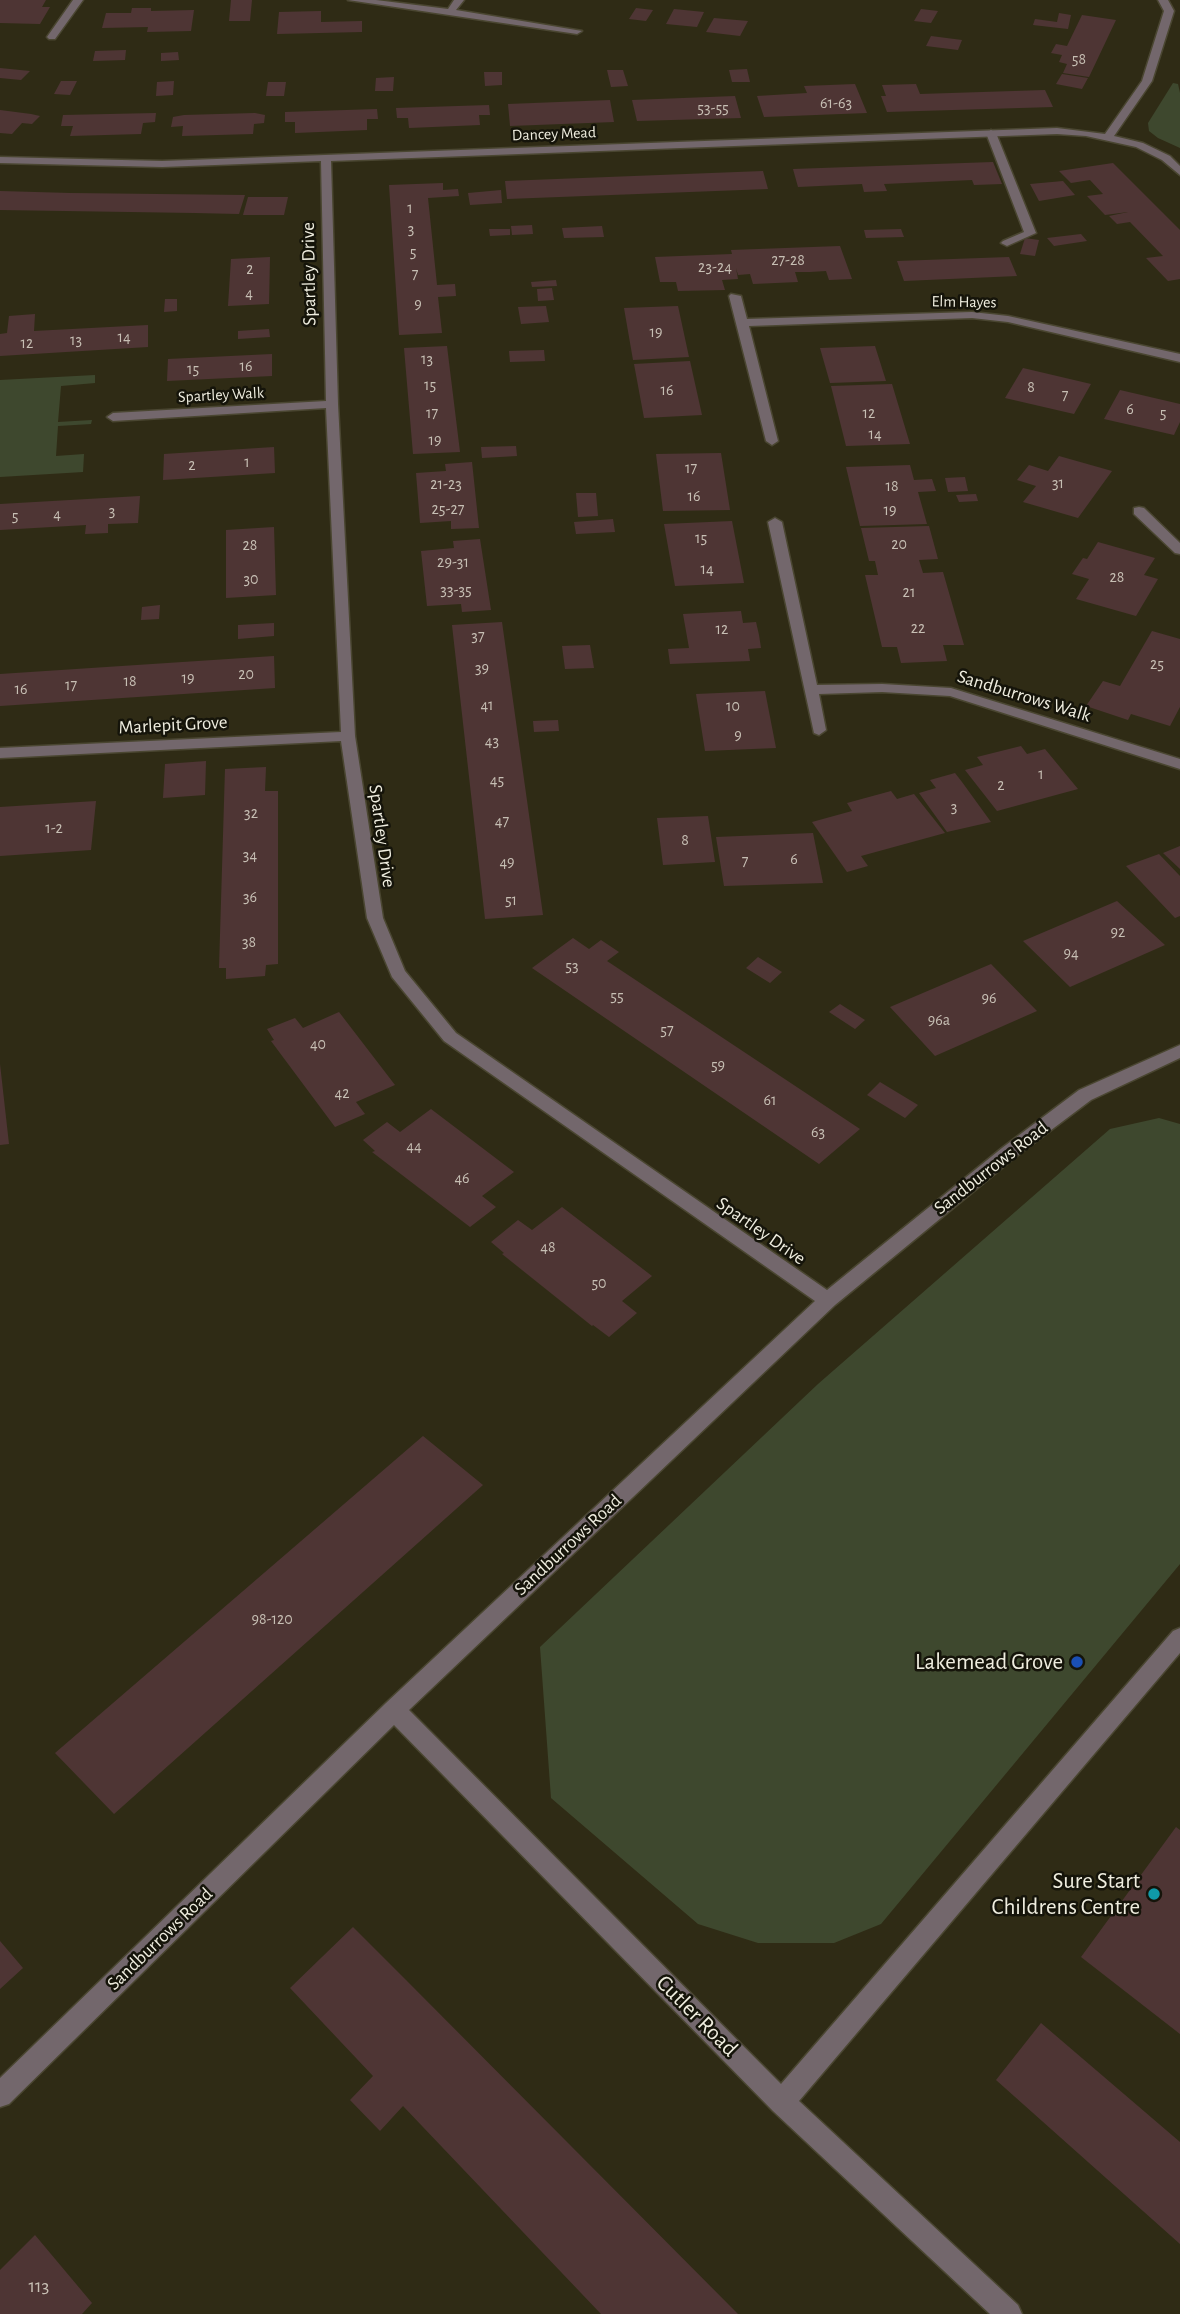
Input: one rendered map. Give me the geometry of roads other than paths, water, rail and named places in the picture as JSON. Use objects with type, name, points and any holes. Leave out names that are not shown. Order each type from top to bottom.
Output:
[{"type":"street","points":[[52,37],[78,0]]},
{"type":"street","points":[[353,0],[577,31]]},
{"type":"street","points":[[450,12],[459,0]]},
{"type":"street","points":[[1108,138],[1147,82],[1169,11],[1163,0]]},
{"type":"street","name":"Dancey Mead","points":[[0,160],[162,164],[1056,131],[1139,145],[1166,158],[1180,172]]},
{"type":"street","points":[[991,133],[1030,233],[1007,243]]},
{"type":"street","name":"Spartley Drive","points":[[326,158],[332,404],[348,736],[375,918],[398,973],[450,1037],[828,1300]]},
{"type":"street","points":[[736,296],[772,442]]},
{"type":"street","name":"Elm Hayes","points":[[743,323],[972,315],[1008,319],[1180,358]]},
{"type":"street","name":"Spartley Walk","points":[[113,417],[332,404]]},
{"type":"street","points":[[1139,511],[1180,550]]},
{"type":"street","points":[[775,522],[818,730]]},
{"type":"street","name":"Sandburrows Walk","points":[[810,690],[882,688],[951,692],[1180,764]]},
{"type":"street","name":"Marlepit Grove","points":[[0,753],[348,736]]},
{"type":"street","name":"Sandburrows Road","points":[[0,2095],[394,1710],[828,1300],[1008,1153],[1085,1095],[1180,1051]]},
{"type":"street","points":[[782,2102],[1180,1638]]},
{"type":"street","name":"Cutler Road","points":[[394,1710],[782,2102],[1009,2314]]},
{"type":"place","name":"Lakemead Grove","points":[[1077,1662]]},
{"type":"place","name":"Sure Start Childrens Centre","points":[[1154,1894]]}]
